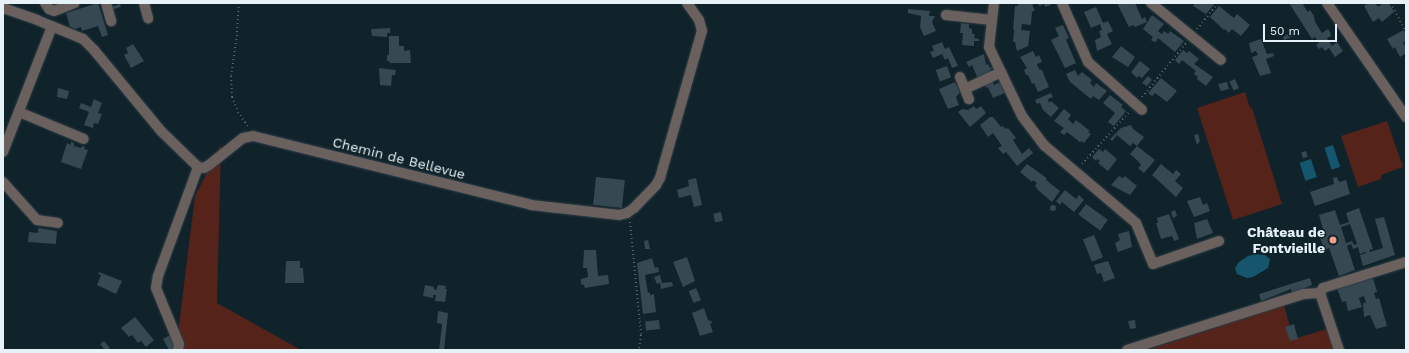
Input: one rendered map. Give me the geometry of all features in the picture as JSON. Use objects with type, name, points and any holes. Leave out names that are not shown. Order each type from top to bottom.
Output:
[{"type":"street","points":[[45,3],[49,9],[54,11],[57,6],[76,3]]},
{"type":"street","points":[[106,3],[112,21]]},
{"type":"street","points":[[144,3],[148,18]]},
{"type":"street","points":[[627,213],[656,186],[660,178],[702,31],[699,20],[687,3]]},
{"type":"street","points":[[994,3],[989,47],[1022,116],[1045,146],[1136,223],[1153,264],[1219,241]]},
{"type":"street","points":[[1062,3],[1088,62],[1139,107]]},
{"type":"street","points":[[1151,3],[1221,60]]},
{"type":"street","points":[[1327,3],[1406,117]]},
{"type":"street","points":[[3,8],[83,39],[94,50],[160,131],[198,167],[204,168],[209,165],[248,136]]},
{"type":"street","points":[[946,15],[992,20]]},
{"type":"street","points":[[3,152],[52,26]]},
{"type":"street","points":[[965,89],[1001,72]]},
{"type":"street","points":[[960,77],[969,99]]},
{"type":"street","points":[[19,112],[84,139]]},
{"type":"street","name":"Chemin de Bellevue","points":[[248,136],[531,205],[605,214],[619,215],[627,213]]},
{"type":"street","points":[[178,350],[179,344],[156,288],[158,276],[198,167]]},
{"type":"street","points":[[3,182],[37,220],[58,223]]},
{"type":"street","points":[[1320,293],[1323,288],[1406,262]]},
{"type":"street","points":[[1127,350],[1304,294],[1320,293]]},
{"type":"street","points":[[1320,293],[1339,350]]},
{"type":"path","points":[[239,3],[237,35],[231,76],[232,98],[238,112],[248,127],[248,136]]},
{"type":"path","points":[[1075,171],[1139,107],[1191,36],[1218,3]]},
{"type":"path","points":[[1392,3],[1406,32]]},
{"type":"path","points":[[627,213],[630,219],[638,296],[641,335],[639,350]]},
{"type":"shaded area","points":[[1245,92],[1250,108],[1252,108],[1282,204],[1233,220],[1197,108]]},
{"type":"shaded area","points":[[1387,121],[1403,167],[1381,175],[1381,179],[1358,187],[1341,136]]},
{"type":"shaded area","points":[[221,145],[217,303],[301,350],[174,350],[176,349],[195,196]]},
{"type":"shaded area","points":[[1284,305],[1293,339],[1334,327],[1341,350],[1147,350]]},
{"type":"water","points":[[1333,145],[1340,167],[1332,170],[1324,148]]},
{"type":"water","points":[[1311,159],[1317,177],[1305,181],[1300,163]]},
{"type":"water","points":[[1255,254],[1265,255],[1270,259],[1268,268],[1253,277],[1247,278],[1237,274],[1235,268],[1239,262],[1248,256]]},
{"type":"building","points":[[98,3],[108,35],[102,37],[98,26],[82,31],[81,27],[75,29],[70,27],[66,13]]},
{"type":"building","points":[[1018,3],[1036,3],[1032,5],[1035,10],[1032,12],[1031,25],[1022,24],[1021,30],[1030,31],[1028,46],[1017,51],[1015,42],[1013,42],[1013,29],[1015,6],[1018,6]]},
{"type":"building","points":[[1038,3],[1050,3],[1051,5],[1045,7],[1044,4],[1039,6]]},
{"type":"building","points":[[1117,3],[1135,3],[1142,19],[1145,17],[1147,22],[1135,27],[1133,25],[1129,27]]},
{"type":"building","points":[[1195,3],[1215,3],[1206,14],[1193,6]]},
{"type":"building","points":[[1289,3],[1306,3],[1303,5],[1308,12],[1310,10],[1322,33],[1328,29],[1330,32],[1331,36],[1327,38],[1332,46],[1337,42],[1343,51],[1335,57],[1329,48],[1325,51],[1322,47],[1319,49],[1316,45],[1319,43],[1315,37],[1312,39]]},
{"type":"building","points":[[1368,3],[1375,3],[1378,7],[1383,3],[1389,3],[1394,12],[1382,22],[1379,18],[1373,22],[1364,6]]},
{"type":"building","points":[[120,4],[121,7],[112,10],[111,7]]},
{"type":"building","points":[[1219,6],[1234,18],[1237,14],[1250,25],[1241,36],[1232,29],[1229,33],[1225,29],[1224,30],[1210,17]]},
{"type":"building","points":[[1096,7],[1103,23],[1108,21],[1113,31],[1107,34],[1112,44],[1097,51],[1095,40],[1101,37],[1099,31],[1102,30],[1100,24],[1091,28],[1084,12]]},
{"type":"building","points":[[908,9],[930,11],[929,16],[935,16],[932,22],[936,31],[924,36],[920,27],[921,16],[908,13]]},
{"type":"building","points":[[1152,15],[1164,24],[1158,31],[1162,34],[1164,31],[1168,34],[1170,31],[1184,41],[1175,52],[1158,38],[1156,42],[1152,41],[1151,40],[1153,37],[1143,29]]},
{"type":"building","points":[[961,23],[969,24],[969,28],[972,29],[972,34],[975,34],[974,38],[979,39],[979,41],[974,41],[974,46],[962,45],[963,33],[960,33]]},
{"type":"building","points":[[1063,25],[1069,38],[1066,40],[1076,63],[1065,68],[1051,40],[1059,36],[1055,28]]},
{"type":"building","points":[[390,28],[390,33],[387,33],[387,37],[372,36],[371,29]]},
{"type":"building","points":[[1404,30],[1406,41],[1403,43],[1406,47],[1406,53],[1400,57],[1395,47],[1393,49],[1387,39]]},
{"type":"building","points":[[1294,31],[1296,35],[1284,40],[1283,37]]},
{"type":"building","points":[[389,36],[399,36],[399,46],[404,46],[404,51],[410,50],[411,63],[390,63],[387,61],[387,55],[389,55]]},
{"type":"building","points":[[1261,39],[1267,54],[1273,53],[1274,56],[1266,59],[1271,73],[1260,76],[1252,57],[1258,55],[1256,51],[1251,53],[1249,43]]},
{"type":"building","points":[[942,42],[945,49],[949,47],[958,66],[952,68],[948,58],[945,60],[942,54],[933,58],[930,52],[934,51],[932,46]]},
{"type":"building","points":[[133,44],[144,61],[131,68],[124,55],[128,53],[126,48]]},
{"type":"building","points":[[1121,46],[1135,57],[1128,67],[1112,57]]},
{"type":"building","points":[[1183,50],[1187,53],[1189,51],[1199,59],[1194,64],[1213,77],[1206,86],[1197,79],[1198,77],[1194,74],[1196,71],[1182,60],[1179,64],[1175,60]]},
{"type":"building","points":[[1033,51],[1036,57],[1039,55],[1042,62],[1037,64],[1039,69],[1042,70],[1049,87],[1038,92],[1034,83],[1032,84],[1028,75],[1026,75],[1024,70],[1027,68],[1020,57]]},
{"type":"building","points":[[984,54],[986,65],[988,64],[990,68],[994,66],[994,68],[990,69],[992,73],[978,79],[972,65],[969,67],[966,62]]},
{"type":"building","points":[[1140,61],[1150,69],[1142,78],[1139,76],[1137,78],[1131,72]]},
{"type":"building","points":[[947,66],[951,77],[940,81],[936,70]]},
{"type":"building","points":[[379,68],[396,70],[395,75],[392,75],[391,86],[380,85]]},
{"type":"building","points":[[1075,70],[1078,76],[1082,72],[1092,80],[1090,83],[1094,87],[1096,83],[1107,91],[1099,100],[1093,96],[1091,99],[1070,82],[1066,74]]},
{"type":"building","points":[[1148,76],[1152,80],[1147,86],[1142,83]]},
{"type":"building","points":[[1161,78],[1177,91],[1167,102],[1155,93],[1152,96],[1148,93]]},
{"type":"building","points":[[1235,79],[1239,88],[1234,91],[1230,81]]},
{"type":"building","points":[[992,80],[994,85],[1000,82],[1005,93],[993,98],[988,87],[986,88],[984,84]]},
{"type":"building","points":[[955,82],[960,92],[956,97],[959,105],[948,109],[939,89]]},
{"type":"building","points":[[1227,82],[1229,89],[1221,91],[1218,84]]},
{"type":"building","points":[[58,88],[69,91],[67,99],[57,97]]},
{"type":"building","points":[[1051,93],[1053,97],[1048,99],[1049,103],[1051,101],[1059,108],[1051,117],[1043,110],[1040,103],[1037,104],[1035,100]]},
{"type":"building","points":[[1110,95],[1123,105],[1121,107],[1126,111],[1114,126],[1108,122],[1115,113],[1103,103]]},
{"type":"building","points":[[94,99],[102,103],[98,113],[102,114],[98,124],[94,123],[93,128],[84,125],[89,112],[79,108],[81,103],[91,107]]},
{"type":"building","points":[[974,106],[976,109],[981,106],[986,113],[970,127],[958,112],[962,109],[968,110]]},
{"type":"building","points":[[1064,109],[1071,115],[1068,119],[1073,124],[1076,120],[1090,131],[1088,132],[1091,134],[1084,143],[1081,141],[1080,142],[1067,132],[1064,135],[1060,132],[1064,128],[1054,121]]},
{"type":"building","points":[[990,117],[993,117],[1001,127],[1003,126],[1006,129],[1008,128],[1016,138],[1013,140],[1022,154],[1029,148],[1033,153],[1017,166],[1006,152],[1003,154],[998,148],[1002,146],[993,133],[988,137],[980,125]]},
{"type":"building","points":[[1131,125],[1133,129],[1144,137],[1137,146],[1133,143],[1130,146],[1117,135],[1112,141],[1110,139],[1121,128]]},
{"type":"building","points":[[1198,134],[1200,141],[1197,145],[1194,135]]},
{"type":"building","points":[[71,142],[74,143],[74,146],[81,148],[82,146],[85,147],[84,149],[88,150],[81,169],[61,162],[67,143],[71,145]]},
{"type":"building","points":[[1137,146],[1155,160],[1144,173],[1138,168],[1141,165],[1130,154]]},
{"type":"building","points":[[1099,149],[1103,152],[1105,149],[1117,159],[1108,171],[1098,163],[1100,161],[1097,159],[1096,161],[1092,157]]},
{"type":"building","points":[[1306,151],[1308,157],[1303,158],[1301,153]]},
{"type":"building","points":[[1027,164],[1044,176],[1047,179],[1046,180],[1060,191],[1052,202],[1038,190],[1035,186],[1037,183],[1033,180],[1032,182],[1020,172]]},
{"type":"building","points":[[1161,164],[1173,174],[1176,170],[1181,174],[1175,181],[1183,188],[1176,197],[1152,175]]},
{"type":"building","points":[[1119,176],[1123,178],[1125,176],[1137,186],[1130,195],[1111,185]]},
{"type":"building","points":[[596,177],[625,180],[622,208],[593,205]]},
{"type":"building","points":[[1337,177],[1339,182],[1346,180],[1350,194],[1315,206],[1310,192],[1334,184],[1333,178]]},
{"type":"building","points":[[696,178],[702,205],[694,207],[691,195],[679,198],[677,190],[689,186],[688,180]]},
{"type":"building","points":[[1065,190],[1076,199],[1079,195],[1084,200],[1074,212],[1062,202],[1060,205],[1056,201]]},
{"type":"building","points":[[1200,197],[1203,205],[1207,203],[1210,211],[1194,217],[1187,201]]},
{"type":"building","points":[[1086,204],[1108,220],[1100,230],[1078,215]]},
{"type":"building","points":[[1053,205],[1056,208],[1053,211],[1050,208]]},
{"type":"building","points":[[1359,208],[1373,249],[1369,250],[1370,252],[1383,248],[1375,219],[1384,217],[1395,255],[1363,266],[1360,255],[1366,253],[1360,254],[1358,247],[1353,249],[1351,244],[1347,246],[1355,270],[1339,276],[1329,248],[1325,250],[1320,238],[1325,236],[1319,215],[1335,210],[1340,225],[1349,222],[1346,213]],"holes":[[[1350,224],[1357,244],[1354,245],[1352,241],[1346,243],[1341,227]]]},
{"type":"building","points":[[1175,210],[1177,216],[1173,218],[1171,212]]},
{"type":"building","points":[[721,212],[723,221],[715,223],[713,214]]},
{"type":"building","points":[[1169,214],[1179,239],[1174,241],[1172,236],[1161,239],[1156,223],[1158,223],[1157,218]]},
{"type":"building","points":[[1207,219],[1213,233],[1197,239],[1194,223]]},
{"type":"building","points":[[38,228],[57,231],[56,244],[28,242],[29,232],[38,233]]},
{"type":"building","points":[[1129,231],[1132,247],[1118,252],[1115,243],[1120,240],[1118,234]]},
{"type":"building","points":[[1094,235],[1103,257],[1092,262],[1083,239]]},
{"type":"building","points":[[648,240],[650,249],[645,249],[644,241]]},
{"type":"building","points":[[584,250],[596,250],[598,276],[608,275],[609,284],[585,288],[584,285],[581,284],[581,279],[588,277],[587,268],[583,268]]},
{"type":"building","points":[[687,257],[695,281],[683,287],[673,262]]},
{"type":"building","points":[[652,258],[655,268],[658,267],[659,272],[645,275],[648,293],[650,292],[650,295],[654,294],[656,312],[643,314],[637,263]]},
{"type":"building","points":[[286,261],[300,261],[300,268],[303,268],[304,283],[285,283]]},
{"type":"building","points":[[1108,261],[1115,278],[1104,282],[1101,273],[1097,274],[1094,265]]},
{"type":"building","points":[[99,272],[122,281],[116,294],[97,285],[101,275],[98,274]]},
{"type":"building","points":[[660,275],[662,283],[672,282],[673,286],[661,289],[660,283],[657,284],[654,277]]},
{"type":"building","points":[[1310,278],[1312,285],[1292,293],[1291,289],[1261,301],[1259,294]]},
{"type":"building","points":[[1373,278],[1377,292],[1374,293],[1376,299],[1379,298],[1387,326],[1376,329],[1370,315],[1364,317],[1363,303],[1366,303],[1364,296],[1359,298],[1362,307],[1348,311],[1346,301],[1342,302],[1337,288]]},
{"type":"building","points":[[425,285],[434,287],[436,290],[438,285],[446,286],[445,302],[435,301],[436,295],[433,295],[433,298],[423,296]]},
{"type":"building","points":[[696,288],[701,300],[694,303],[689,291]]},
{"type":"building","points":[[704,308],[708,320],[713,322],[710,324],[713,332],[700,336],[692,313]]},
{"type":"building","points":[[438,311],[448,313],[444,350],[439,350],[442,324],[437,323]]},
{"type":"building","points":[[135,317],[154,340],[146,347],[141,341],[138,343],[132,335],[129,337],[121,328]]},
{"type":"building","points":[[659,320],[660,329],[646,330],[645,321]]},
{"type":"building","points":[[1135,320],[1136,328],[1130,329],[1128,321]]},
{"type":"building","points":[[1294,324],[1298,339],[1290,341],[1285,327]]},
{"type":"building","points":[[170,335],[175,347],[172,350],[169,350],[163,339]]},
{"type":"building","points":[[104,341],[110,348],[108,350],[105,350],[100,344]]},
{"type":"place","name":"Château de Fontvieille","points":[[1333,240]]}]
